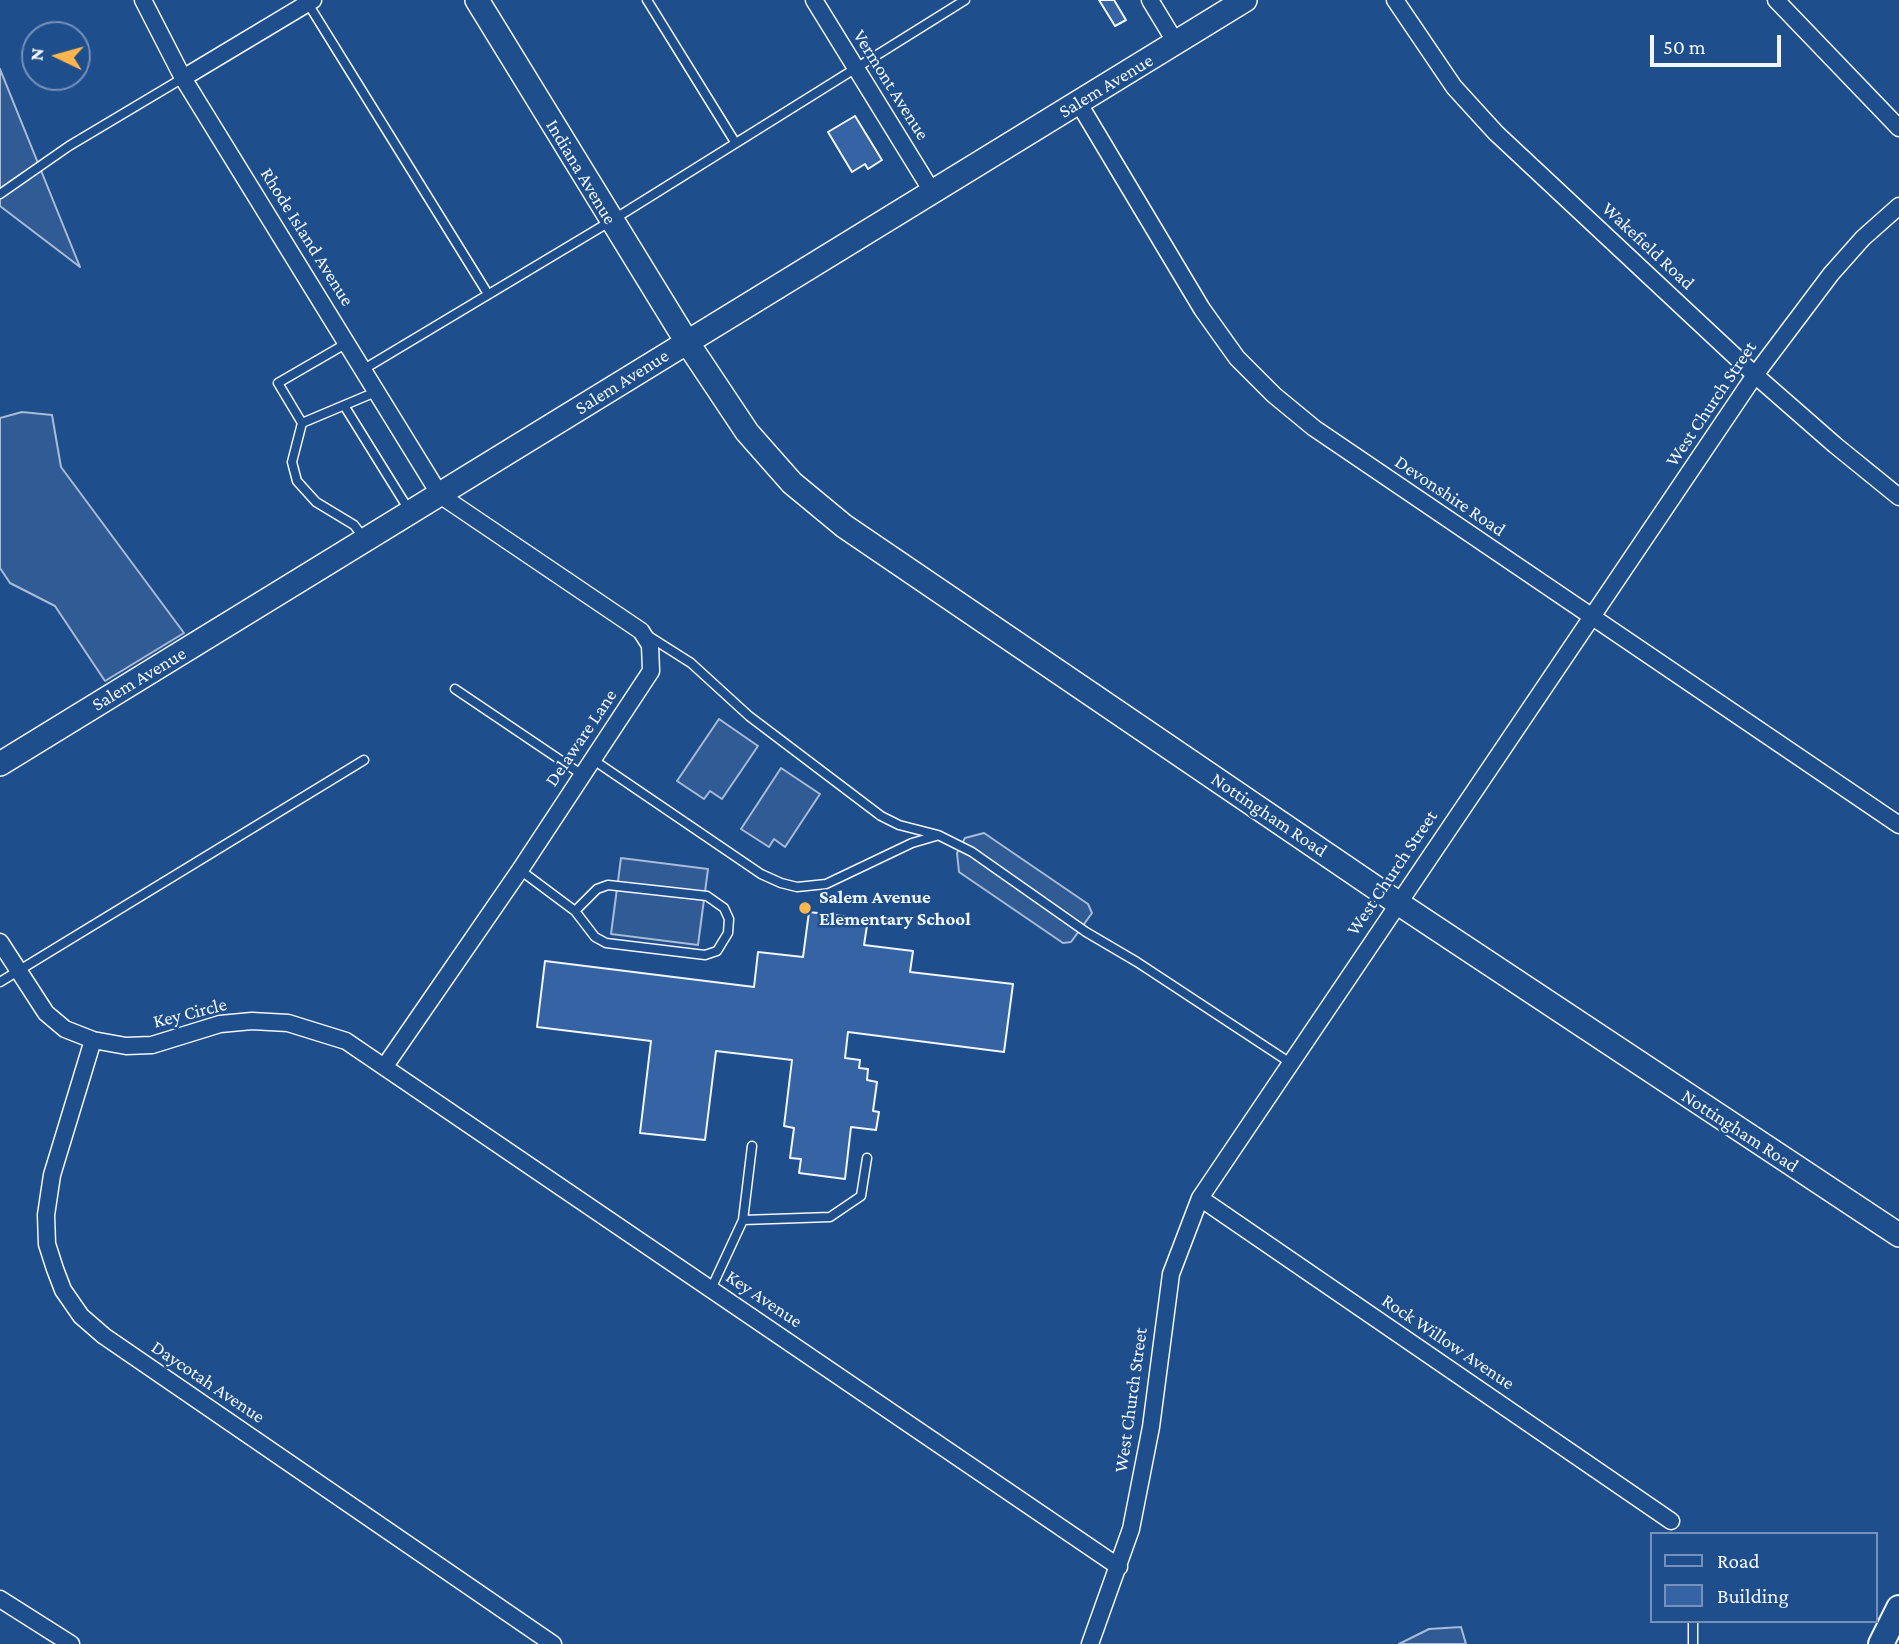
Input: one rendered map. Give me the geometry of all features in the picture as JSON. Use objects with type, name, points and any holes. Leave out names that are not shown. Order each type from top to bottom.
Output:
[{"type":"main road","name":"Indiana Avenue","points":[[477,0],[687,342]]},
{"type":"main road","name":"Salem Avenue","points":[[0,764],[1245,0]]},
{"type":"main road","name":"Nottingham Road","points":[[687,342],[747,432],[792,483],[844,526],[1398,903],[1899,1235]]},
{"type":"main road","points":[[1881,1644],[1899,1608]]},
{"type":"street","name":"Rhode Island Avenue","points":[[143,0],[183,78],[440,495]]},
{"type":"street","name":"Vermont Avenue","points":[[814,0],[933,193]]},
{"type":"street","points":[[1150,0],[1176,43]]},
{"type":"street","name":"Wakefield Road","points":[[1395,0],[1454,87],[1496,133],[1755,375],[1835,446],[1899,497]]},
{"type":"street","points":[[1776,0],[1899,128]]},
{"type":"street","points":[[183,78],[309,1]]},
{"type":"street","name":"Devonshire Road","points":[[1078,102],[1202,309],[1237,358],[1274,395],[1314,428],[1899,825]]},
{"type":"street","name":"West Church Street","points":[[1090,1644],[1119,1567],[1142,1481],[1171,1274],[1200,1198],[1289,1062],[1755,375],[1831,274],[1863,238],[1899,206]]},
{"type":"street","points":[[440,495],[641,631]]},
{"type":"street","name":"Delaware Lane","points":[[385,1066],[520,870],[651,671],[650,645],[641,631]]},
{"type":"street","name":"Key Circle","points":[[0,942],[46,1013],[65,1029],[93,1040],[126,1045],[152,1045],[219,1024],[253,1021],[288,1023],[346,1041],[385,1066]]},
{"type":"street","name":"Daycotah Avenue","points":[[93,1040],[52,1175],[46,1215],[47,1244],[55,1269],[63,1290],[81,1316],[104,1336],[553,1644]]},
{"type":"street","name":"Key Avenue","points":[[385,1066],[1119,1567]]},
{"type":"street","name":"Rock Willow Avenue","points":[[1200,1198],[1672,1527]]},
{"type":"street","points":[[0,1599],[71,1644]]},
{"type":"lane","points":[[648,0],[735,142]]},
{"type":"lane","points":[[364,369],[611,221],[965,0]]},
{"type":"lane","points":[[309,1],[488,294]]},
{"type":"lane","points":[[0,194],[69,146],[183,78]]},
{"type":"lane","points":[[348,343],[278,383],[302,423],[292,463],[297,481],[316,502],[354,525],[366,541]]},
{"type":"lane","points":[[302,423],[378,391]]},
{"type":"lane","points":[[345,407],[411,513]]},
{"type":"lane","points":[[641,631],[691,663],[749,716],[881,816],[899,825],[937,835],[972,852],[1086,932],[1137,962],[1289,1062]]},
{"type":"lane","points":[[455,689],[581,774]]},
{"type":"lane","points":[[592,759],[761,874],[797,887],[826,884],[912,843],[937,835]]},
{"type":"lane","points":[[0,982],[364,760]]},
{"type":"lane","points":[[520,870],[575,911],[596,937],[616,946],[705,955],[717,951],[728,933],[729,919],[724,908],[707,896],[608,885],[597,889],[575,911]]},
{"type":"lane","points":[[712,1289],[743,1220],[752,1146]]},
{"type":"lane","points":[[743,1220],[830,1217],[861,1196],[867,1158]]},
{"type":"lane","points":[[1693,1623],[1693,1644]]},
{"type":"shaded area","points":[[0,69],[80,267],[0,206]]},
{"type":"shaded area","points":[[22,412],[52,415],[61,467],[184,633],[105,681],[55,606],[10,583],[0,568],[0,418]]},
{"type":"shaded area","points":[[719,719],[758,746],[722,799],[710,791],[704,799],[677,781]]},
{"type":"shaded area","points":[[781,768],[820,794],[785,847],[774,839],[769,847],[741,829]]},
{"type":"shaded area","points":[[984,833],[1088,904],[1092,913],[1071,942],[1063,943],[959,872],[957,853],[965,838]]},
{"type":"shaded area","points":[[621,858],[708,869],[698,945],[611,934]]},
{"type":"shaded area","points":[[1461,1627],[1466,1644],[1399,1644],[1429,1629]]},
{"type":"building","points":[[1099,0],[1114,0],[1126,20],[1115,26]]},
{"type":"building","points":[[855,116],[882,160],[868,169],[865,164],[852,172],[828,132]]},
{"type":"building","points":[[809,912],[868,919],[864,945],[913,951],[910,972],[1013,984],[1004,1052],[848,1032],[845,1058],[860,1060],[859,1068],[868,1069],[867,1080],[877,1082],[873,1111],[879,1112],[876,1130],[851,1127],[845,1179],[799,1173],[801,1159],[790,1158],[794,1128],[784,1126],[792,1060],[716,1051],[705,1140],[640,1133],[651,1041],[537,1027],[545,961],[754,987],[758,952],[803,957]]},
{"type":"place","name":"Salem Avenue Elementary School","points":[[805,908]]}]
